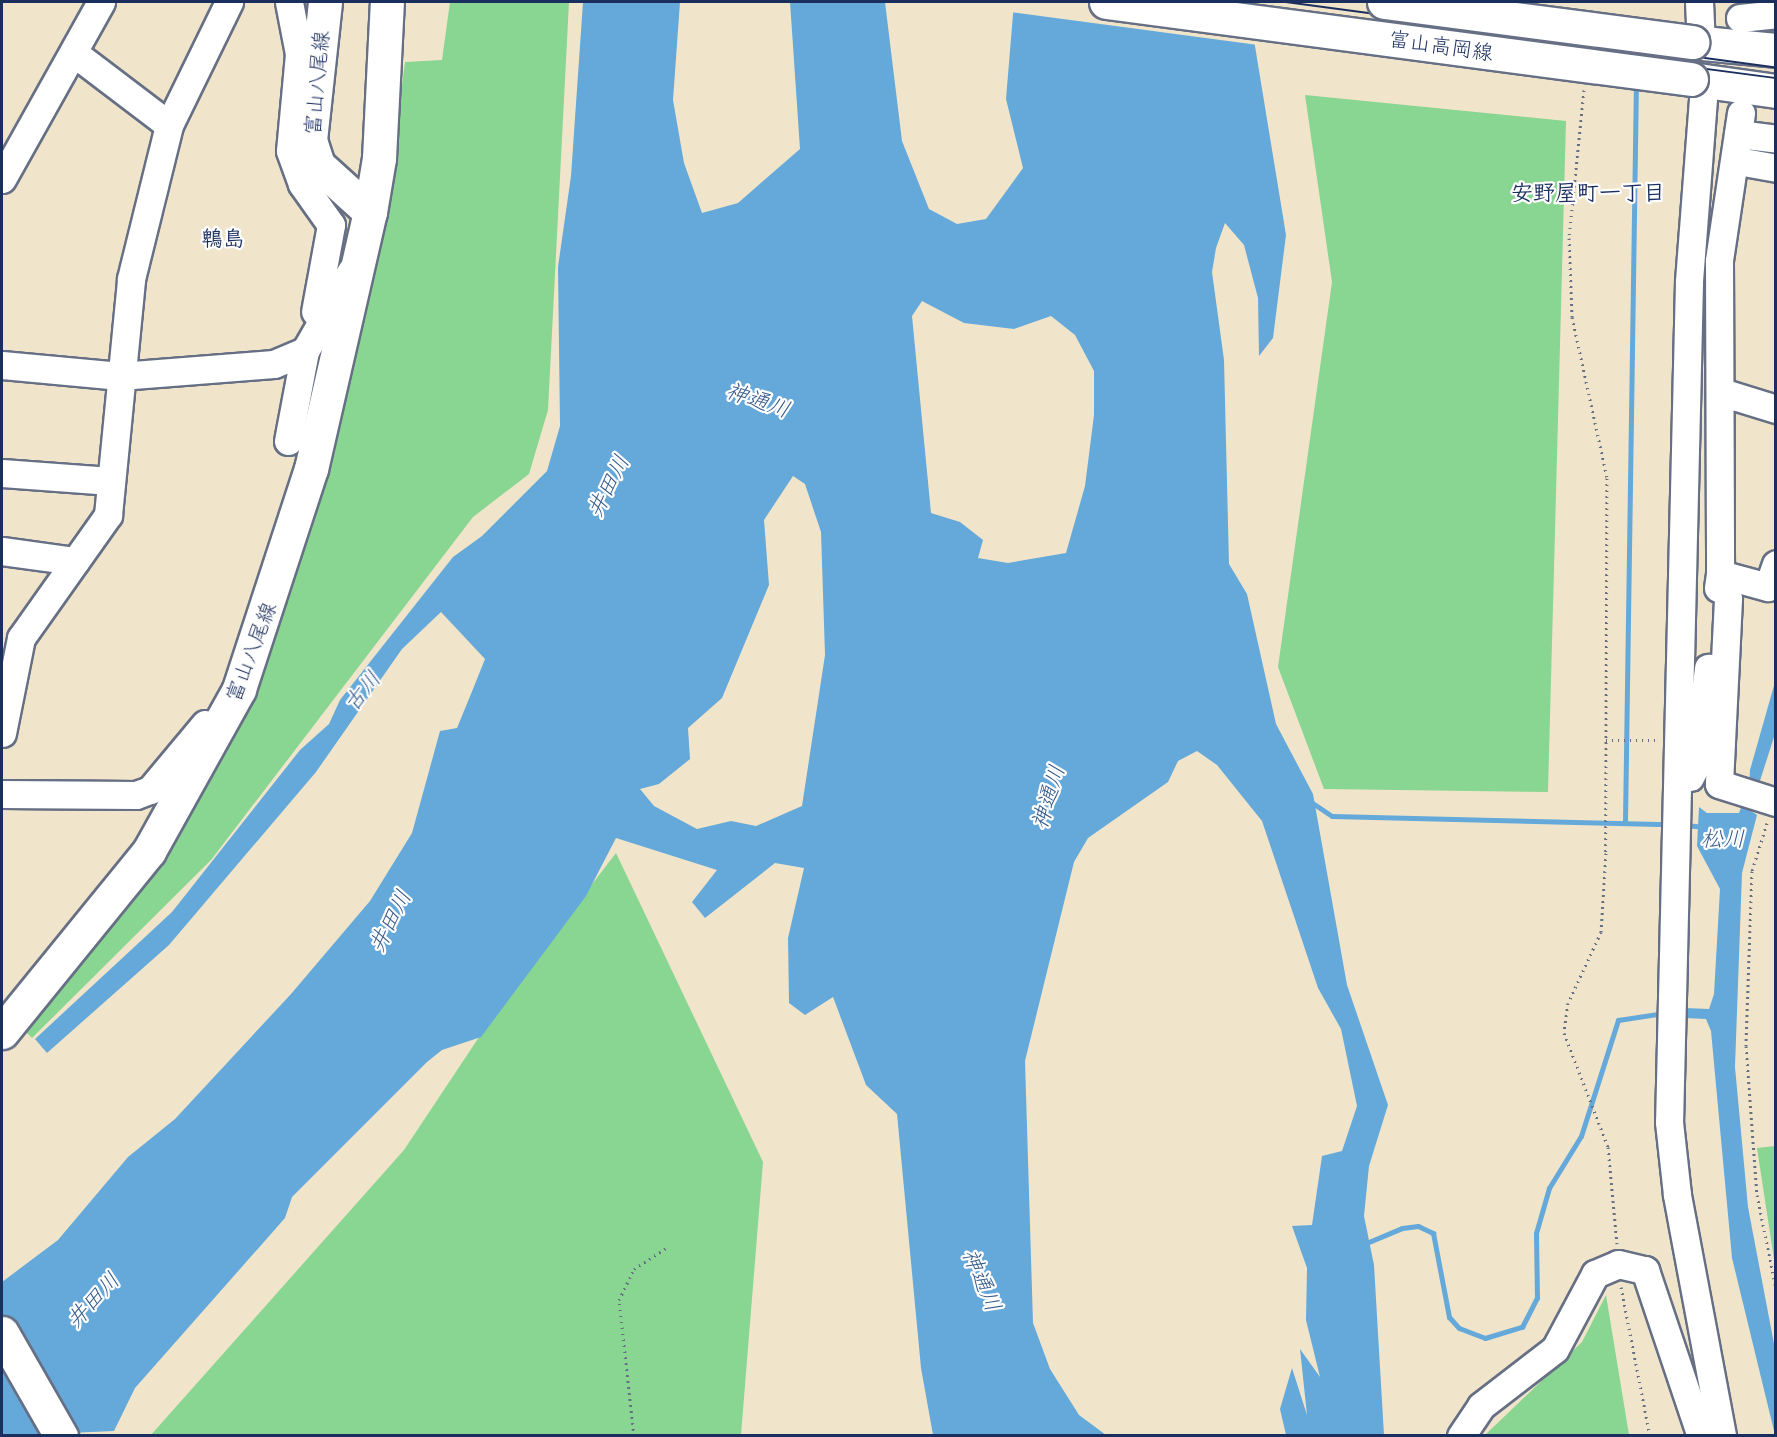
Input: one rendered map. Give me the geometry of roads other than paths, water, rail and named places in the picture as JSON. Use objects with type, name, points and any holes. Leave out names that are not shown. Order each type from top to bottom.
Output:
[{"type":"main road","name":"富山八尾線","points":[[325,2],[310,140],[318,165],[370,212]]},
{"type":"main road","name":"富山八尾線","points":[[7,1021],[149,851],[239,689],[311,469],[361,255],[379,158],[387,2]]},
{"type":"main road","name":"富山高岡線","points":[[1106,2],[1697,89],[1776,91]]},
{"type":"main road","name":"富山高岡線","points":[[1384,2],[1696,43],[1776,50]]},
{"type":"main road","points":[[2,1333],[61,1436]]},
{"type":"street","points":[[2,179],[101,2]]},
{"type":"street","points":[[2,733],[21,638],[108,515],[131,279],[169,125],[229,2]]},
{"type":"street","points":[[288,441],[309,346],[331,225],[302,184],[290,151],[298,54],[289,2]]},
{"type":"street","points":[[1696,43],[1699,2]]},
{"type":"street","points":[[1740,15],[1776,14]]},
{"type":"street","points":[[74,53],[169,125]]},
{"type":"street","points":[[1697,89],[1689,282],[1680,795],[1668,1122],[1677,1195],[1722,1436]]},
{"type":"street","points":[[1680,795],[1696,765],[1720,574],[1719,261],[1740,123],[1776,139]]},
{"type":"street","points":[[2,365],[120,376],[235,371],[309,346],[361,255]]},
{"type":"street","points":[[1721,392],[1776,409]]},
{"type":"street","points":[[2,473],[111,482]]},
{"type":"street","points":[[2,551],[75,561]]},
{"type":"street","points":[[1720,574],[1768,587],[1776,564]]},
{"type":"street","points":[[1720,574],[1728,599],[1719,784],[1761,801]]},
{"type":"street","points":[[2,794],[136,795],[150,790],[239,689]]},
{"type":"street","points":[[1461,1436],[1481,1406],[1555,1348],[1595,1274],[1618,1264],[1645,1270],[1701,1436]]},
{"type":"water","points":[[583,2],[680,2],[673,100],[684,163],[702,213],[738,203],[800,149],[790,2],[885,2],[902,141],[929,209],[957,224],[986,219],[1023,168],[1006,99],[1014,2],[1254,40],[1286,235],[1273,338],[1259,356],[1258,298],[1244,245],[1225,223],[1216,248],[1212,272],[1224,360],[1229,564],[1247,594],[1276,724],[1313,794],[1347,985],[1388,1105],[1369,1166],[1364,1216],[1374,1265],[1384,1435],[1286,1435],[1280,1409],[1292,1368],[1307,1415],[1300,1349],[1320,1377],[1306,1320],[1307,1268],[1292,1226],[1312,1225],[1322,1156],[1342,1151],[1357,1106],[1341,1029],[1318,988],[1262,821],[1217,765],[1197,751],[1178,761],[1168,782],[1088,838],[1074,862],[1025,1061],[1033,1323],[1050,1369],[1079,1415],[1106,1435],[933,1435],[921,1368],[897,1114],[866,1085],[833,997],[805,1015],[789,1003],[788,938],[804,868],[775,863],[705,918],[692,902],[717,870],[616,838],[586,896],[481,1037],[442,1050],[427,1062],[292,1197],[285,1218],[135,1388],[114,1431],[2,1436],[2,1282],[58,1240],[128,1157],[175,1119],[291,994],[370,901],[412,833],[440,731],[457,728],[485,659],[441,612],[402,649],[316,772],[169,945],[47,1053],[35,1039],[172,912],[300,750],[329,724],[340,700],[453,557],[482,536],[547,471],[560,426],[558,267],[571,176]],"holes":[[[922,301],[964,323],[1014,329],[1051,316],[1075,335],[1094,371],[1094,415],[1085,486],[1066,553],[1008,563],[978,558],[983,540],[960,522],[931,513],[912,316]],[[793,476],[805,484],[821,532],[825,655],[802,806],[756,826],[731,821],[697,829],[654,806],[640,789],[659,784],[690,759],[688,728],[722,698],[769,585],[764,520]]]},
{"type":"water","name":"松川","points":[[1775,682],[1775,734],[1757,790],[1749,788],[1750,770]]},
{"type":"water","name":"松川","points":[[1742,805],[1757,815],[1742,873],[1735,1067],[1748,1207],[1775,1349],[1775,1435],[1732,1258],[1711,1031],[1706,1019],[1684,1018],[1685,1008],[1709,1009],[1714,994],[1720,889],[1697,846],[1699,807],[1707,813],[1739,813]]},
{"type":"waterway","points":[[1625,821],[1636,82]]},
{"type":"waterway","points":[[1311,802],[1332,816],[1669,824]]},
{"type":"waterway","points":[[1685,825],[1705,827]]},
{"type":"waterway","points":[[1364,1244],[1402,1228],[1418,1226],[1433,1233],[1449,1317],[1459,1328],[1485,1338],[1522,1327],[1537,1298],[1536,1233],[1549,1188],[1581,1136],[1618,1020],[1664,1013]]},
{"type":"tram line","points":[[1196,2],[1776,78]]},
{"type":"tram line","points":[[1286,2],[1776,67]]},
{"type":"district","name":"安野屋町一丁目","points":[[1588,193]]},
{"type":"district","name":"鵯島","points":[[223,239]]},
{"type":"water label","name":"神通川","points":[[758,400]]},
{"type":"water label","name":"井田川","points":[[608,486]]},
{"type":"water label","name":"古川","points":[[362,691]]},
{"type":"water label","name":"神通川","points":[[1048,797]]},
{"type":"water label","name":"井田川","points":[[390,921]]},
{"type":"water label","name":"神通川","points":[[982,1280]]},
{"type":"water label","name":"井田川","points":[[93,1300]]}]
